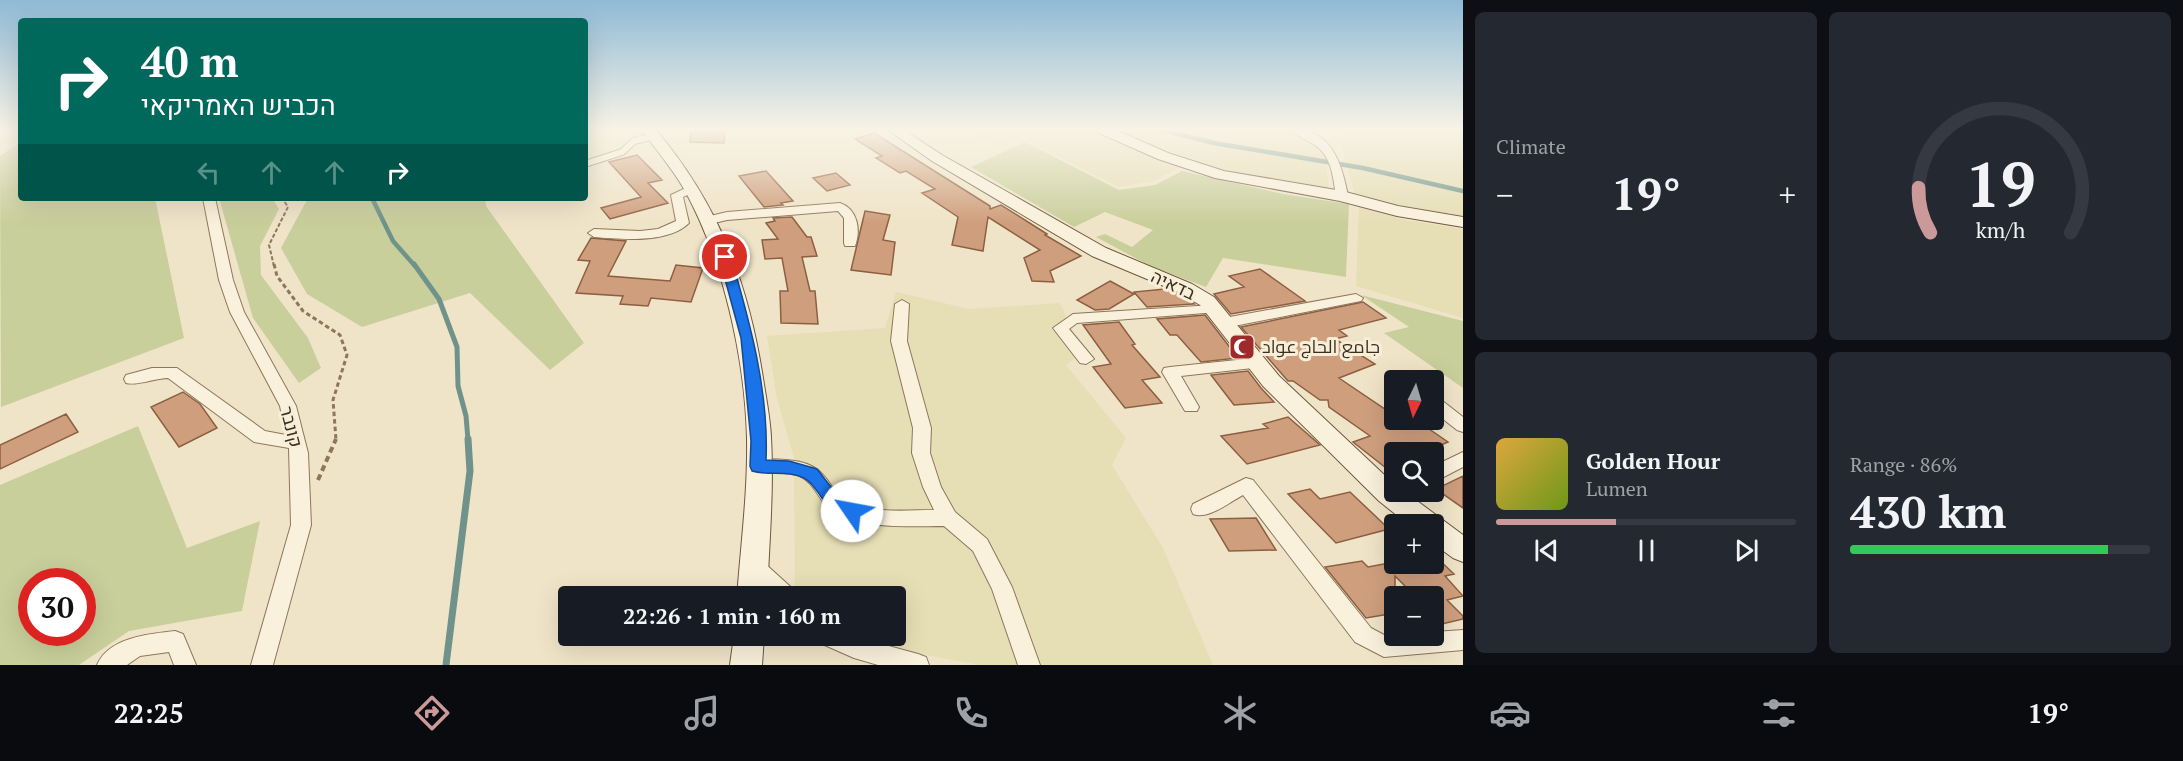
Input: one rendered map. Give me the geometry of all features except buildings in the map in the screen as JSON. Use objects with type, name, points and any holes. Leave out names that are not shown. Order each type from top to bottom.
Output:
[{"type":"street","points":[[672,161],[692,189],[719,240],[747,338],[759,441],[753,586]]},
{"type":"street","name":"בדאיה","points":[[942,161],[1099,252],[1185,288],[1207,302],[1256,363],[1319,429],[1384,483]]},
{"type":"street","points":[[1178,161],[1213,173],[1342,196],[1397,211],[1463,222]]},
{"type":"street","points":[[1336,161],[1342,196]]},
{"type":"street","points":[[594,233],[636,236],[664,232],[683,222],[677,195],[692,189]]},
{"type":"street","name":"קונבר","points":[[211,201],[226,280],[237,312],[288,406],[297,443],[302,490],[301,525],[262,665]]},
{"type":"street","points":[[710,220],[727,216],[840,207],[847,210],[851,216],[850,243]]},
{"type":"street","points":[[1086,359],[1060,328],[1073,319],[1219,316],[1356,298]]},
{"type":"street","points":[[902,304],[899,341],[903,361],[914,389],[922,428],[921,453],[932,487],[948,518],[980,546],[997,576],[1029,665]]},
{"type":"street","points":[[1191,407],[1170,372],[1256,363]]},
{"type":"street","points":[[132,379],[153,373],[171,372],[260,437],[297,443]]},
{"type":"street","points":[[1444,411],[1463,426]]},
{"type":"street","points":[[1444,469],[1463,459]]},
{"type":"street","points":[[758,466],[789,467],[812,474],[835,504],[852,511],[887,518],[948,518]]},
{"type":"street","points":[[1200,509],[1246,485],[1363,635],[1384,647],[1463,640]]},
{"type":"street","name":"בדאיה","points":[[1405,502],[1418,514]]},
{"type":"street","points":[[1444,536],[1463,550]]},
{"type":"street","points":[[754,566],[775,586]]},
{"type":"street","points":[[108,665],[136,646],[175,641],[185,665]]},
{"type":"street","points":[[746,665],[747,646]]},
{"type":"street","points":[[850,646],[918,665]]},
{"type":"path","points":[[284,201],[288,207],[270,245],[277,276],[303,311],[340,335],[347,355],[333,400],[336,440],[316,486]]},
{"type":"shaded area","points":[[1067,161],[1165,161],[1180,167],[1154,181],[1118,187]]},
{"type":"shaded area","points":[[1197,161],[1326,161],[1329,189],[1254,178]]},
{"type":"shaded area","points":[[1346,161],[1463,161],[1463,216],[1424,211],[1355,195]]},
{"type":"shaded area","points":[[1359,207],[1405,220],[1463,229],[1463,318],[1356,286]]},
{"type":"shaded area","points":[[896,292],[969,309],[1060,303],[1082,353],[1066,365],[1126,438],[1112,465],[1163,548],[1213,665],[979,665],[890,646],[906,646],[906,586],[795,586],[794,458],[777,399],[767,336],[885,328]]},
{"type":"green space","points":[[0,161],[18,161],[18,201],[156,201],[184,338],[1,407]]},
{"type":"green space","points":[[984,161],[1062,161],[1119,190],[1155,185],[1182,171],[1283,194],[1349,204],[1346,277],[1223,258],[1206,287],[1152,267],[1096,237],[1105,234],[1132,247],[1153,230],[1105,212],[1074,227],[971,167]]},
{"type":"green space","points":[[220,201],[274,201],[279,209],[260,246],[261,275],[308,338],[321,368],[299,383],[253,318]]},
{"type":"green space","points":[[306,201],[485,201],[486,206],[584,343],[550,370],[470,293],[362,327],[307,294],[281,248]]},
{"type":"green space","points":[[1361,295],[1463,321],[1463,388],[1444,375],[1444,370],[1437,370],[1384,333],[1409,327]]},
{"type":"green space","points":[[138,426],[187,548],[260,521],[242,611],[129,631],[79,665],[0,665],[0,485]]},
{"type":"waterway","points":[[1321,161],[1463,191]]},
{"type":"waterway","points":[[373,201],[393,241],[415,266]]},
{"type":"waterway","points":[[414,264],[439,299],[457,347],[458,386],[466,416],[468,440]]},
{"type":"waterway","points":[[446,665],[470,471],[468,439]]},
{"type":"place","name":"جامع الحاج عواد","points":[[1242,347]]},
{"type":"route","points":[[725,257],[736,290],[747,338],[759,441],[758,466],[789,467],[812,474],[835,504],[852,511]]}]
